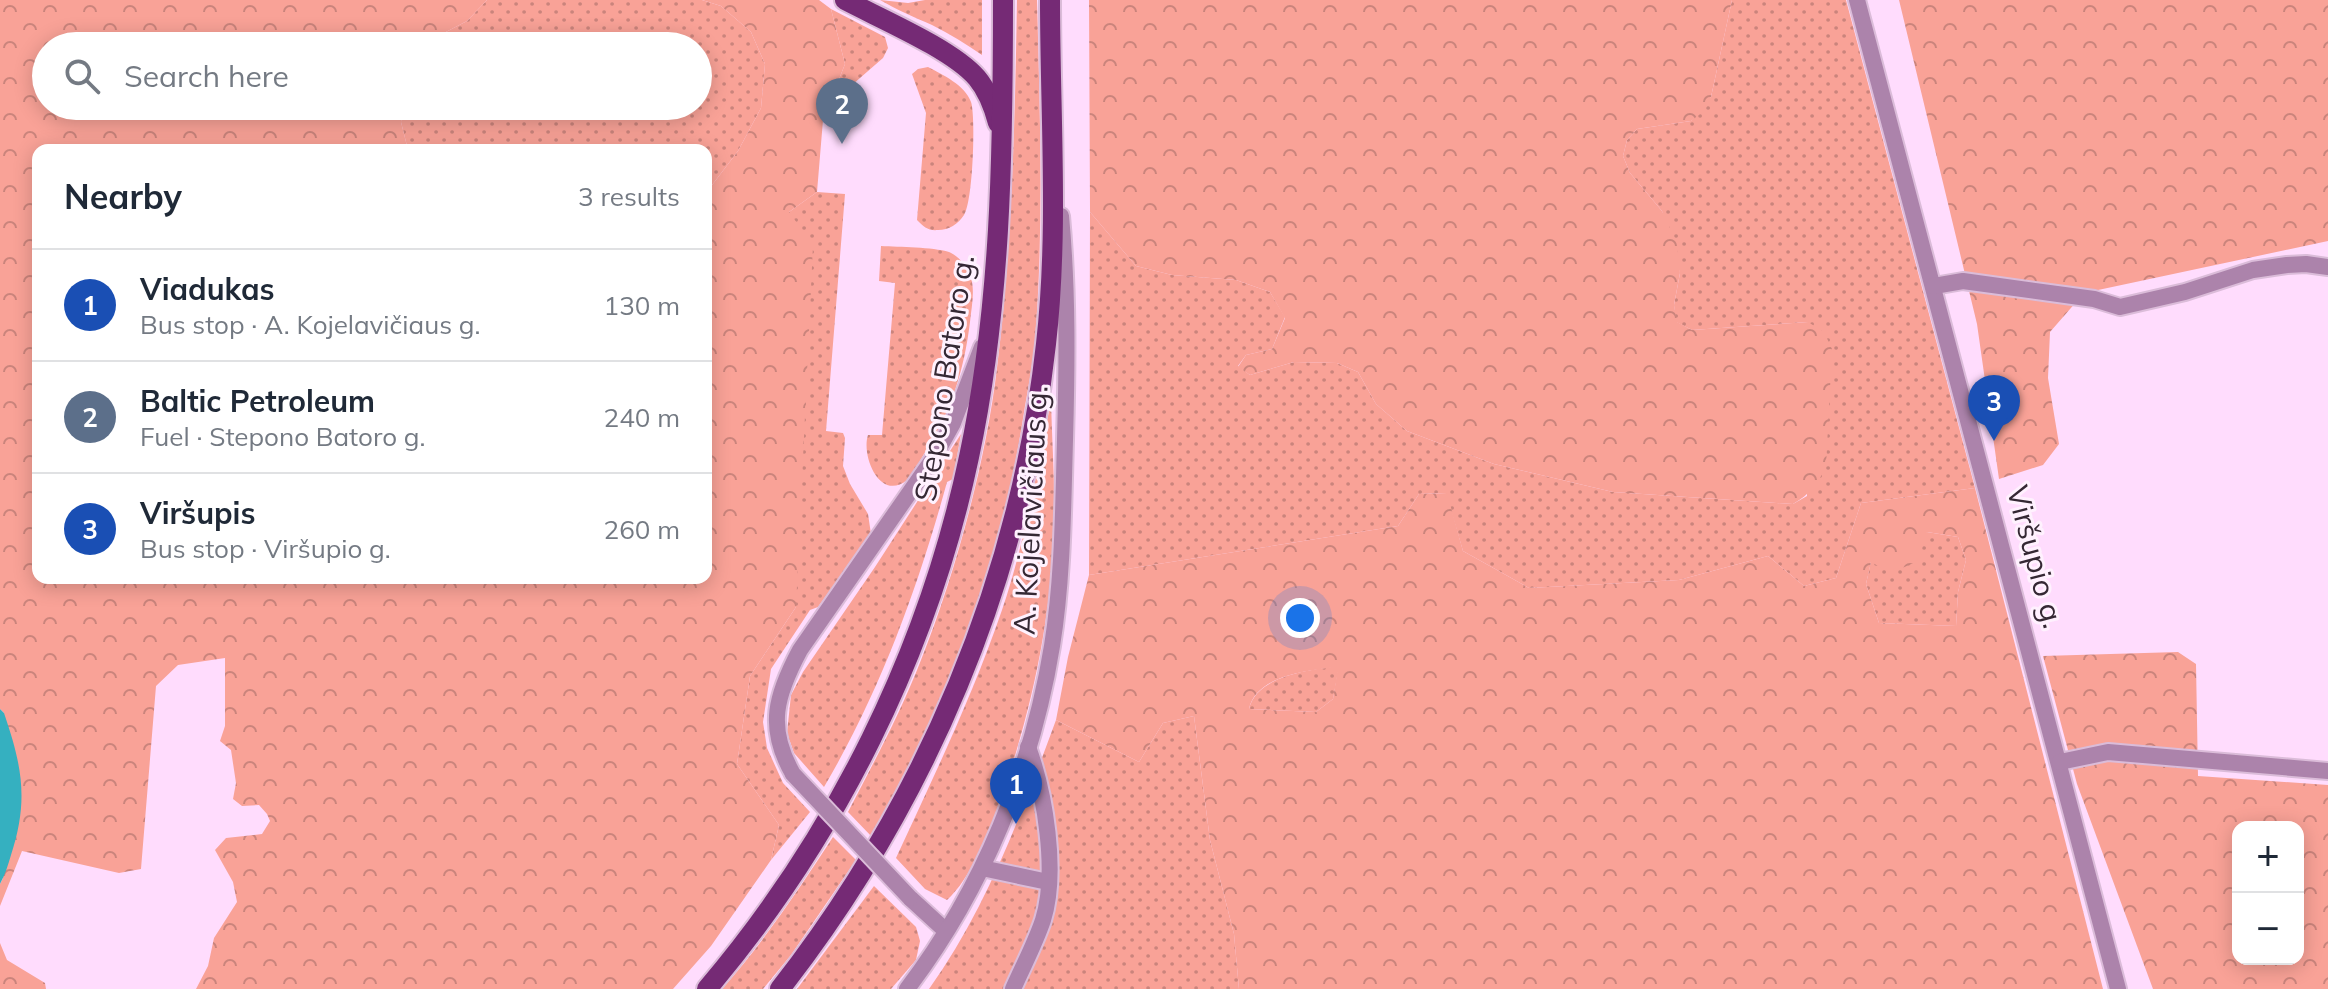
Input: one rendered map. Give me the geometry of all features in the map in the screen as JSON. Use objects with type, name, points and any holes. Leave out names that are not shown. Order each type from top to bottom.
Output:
[{"type":"main road","points":[[845,0],[970,70],[990,100],[1003,148]]},
{"type":"main road","name":"Stepono Batoro g.","points":[[707,989],[730,963],[772,903],[844,791],[882,719],[914,645],[949,537],[980,394],[989,327],[1003,148],[1003,0]]},
{"type":"main road","points":[[780,989],[849,893],[899,811],[965,673],[993,594],[1038,409],[1046,342],[1052,263],[1054,146],[1051,5]]},
{"type":"street","name":"Viršupio g.","points":[[1857,0],[2118,989]]},
{"type":"street","name":"A. Kojelavičiaus g.","points":[[907,989],[946,931],[982,868],[1008,808],[1043,693],[1052,645],[1064,506],[1067,369],[1064,251],[1054,146]]},
{"type":"street","points":[[1934,286],[1963,281],[2094,299],[2120,307],[2185,292],[2253,270],[2306,264],[2328,267]]},
{"type":"street","points":[[946,931],[910,898],[793,774],[783,758],[779,742],[777,704],[783,681],[800,650],[933,459],[953,423],[989,327]]},
{"type":"street","points":[[1013,989],[1044,917],[1048,882],[1049,846],[1037,772],[1028,747]]},
{"type":"street","points":[[2060,762],[2108,752],[2328,771]]},
{"type":"street","points":[[982,868],[1048,882]]},
{"type":"green space","points":[[0,0],[487,0],[467,21],[446,32],[32,32],[32,120],[401,120],[406,144],[32,144],[32,584],[712,584],[712,185],[738,151],[761,108],[765,64],[751,32],[721,6],[702,0],[819,0],[831,9],[845,64],[823,120],[817,192],[789,212],[813,245],[796,607],[750,676],[737,764],[779,825],[771,860],[711,946],[673,989],[196,989],[208,966],[214,938],[237,902],[233,882],[215,850],[226,838],[262,834],[270,821],[259,805],[242,806],[233,799],[236,783],[231,750],[220,741],[225,726],[225,658],[178,665],[156,686],[141,869],[119,873],[22,851],[0,906],[3,878],[4,713],[0,709]]},
{"type":"green space","points":[[487,0],[702,0],[721,6],[751,32],[765,64],[761,108],[738,151],[712,185],[712,144],[406,144],[401,120],[712,120],[712,32],[446,32],[467,21]]},
{"type":"green space","points":[[880,0],[908,3],[982,0],[982,55],[939,28]]},
{"type":"green space","points":[[1017,0],[1037,0],[1040,170],[1040,255],[1035,340],[1019,444],[1003,520],[969,631],[924,736],[872,837],[848,812],[905,699],[934,626],[968,516],[992,404],[1009,230]]},
{"type":"green space","points":[[1089,0],[1732,0],[1711,97],[1705,110],[1691,121],[1637,129],[1627,140],[1623,156],[1630,173],[1662,211],[1677,243],[1680,273],[1674,305],[1677,322],[1692,330],[1808,322],[1824,332],[1832,349],[1826,466],[1817,483],[1793,504],[1613,492],[1494,464],[1407,431],[1376,404],[1358,372],[1337,363],[1294,362],[1250,375],[1238,367],[1246,355],[1272,349],[1285,318],[1270,292],[1236,280],[1172,275],[1136,266],[1090,212]]},
{"type":"green space","points":[[1732,0],[1846,0],[1975,488],[1861,503],[1836,578],[1804,586],[1768,556],[1679,580],[1529,588],[1463,551],[1446,493],[1419,494],[1398,526],[1089,575],[1090,212],[1136,266],[1172,275],[1236,280],[1270,292],[1285,317],[1272,349],[1246,355],[1238,366],[1250,375],[1294,362],[1337,363],[1358,372],[1376,404],[1407,431],[1494,464],[1613,492],[1793,504],[1807,496],[1808,322],[1692,330],[1676,322],[1674,305],[1680,273],[1662,211],[1630,173],[1623,156],[1627,140],[1637,129],[1691,121],[1711,97]]},
{"type":"green space","points":[[1899,0],[2328,0],[2328,241],[2084,293],[2050,332],[2048,378],[2059,444],[2043,465],[1999,479],[1977,324]]},
{"type":"green space","points":[[831,9],[885,37],[888,48],[883,58],[829,105],[845,64]]},
{"type":"green space","points":[[928,67],[964,90],[973,111],[973,160],[967,207],[959,221],[942,230],[924,227],[917,220],[926,113],[912,74]]},
{"type":"green space","points":[[817,192],[845,194],[826,431],[843,433],[843,466],[868,514],[871,534],[818,607],[810,610],[771,669],[763,722],[767,748],[783,783],[810,812],[771,860],[779,825],[737,764],[750,676],[796,607],[789,212]]},
{"type":"green space","points":[[881,246],[951,253],[968,270],[973,291],[964,357],[949,407],[914,471],[907,480],[897,485],[881,481],[867,454],[868,435],[882,435],[895,283],[879,281]]},
{"type":"green space","points":[[1051,401],[1054,523],[1049,595],[1038,666],[1021,736],[990,829],[971,868],[947,900],[925,889],[896,858],[966,704],[1002,610],[1024,532]]},
{"type":"green space","points":[[961,434],[953,479],[947,482],[896,639],[863,714],[824,787],[794,753],[787,733],[791,695],[803,672]]},
{"type":"green space","points":[[1975,488],[2103,989],[1239,989],[1234,934],[1210,840],[1194,716],[1163,723],[1139,762],[1056,720],[1089,575],[1398,526],[1419,494],[1447,493],[1463,551],[1529,588],[1679,580],[1768,556],[1804,586],[1836,578],[1861,503]],"holes":[[[1927,532],[1958,537],[1966,560],[1958,592],[1956,626],[1879,623],[1866,584],[1871,562],[1891,573],[1918,561]],[[1338,667],[1333,699],[1316,712],[1249,709],[1254,698],[1273,682],[1286,676]]]},
{"type":"green space","points":[[1927,532],[1958,537],[1966,560],[1958,592],[1956,626],[1879,623],[1866,584],[1871,561]]},
{"type":"green space","points":[[2178,652],[2196,664],[2198,776],[2328,785],[2328,989],[2153,989],[2077,784],[2043,656]]},
{"type":"green space","points":[[1339,666],[1333,699],[1316,712],[1249,709],[1262,688],[1273,682],[1300,672]]},
{"type":"green space","points":[[1194,716],[1210,840],[1234,934],[1239,989],[929,989],[986,893],[1056,720],[1139,762],[1163,723]]},
{"type":"green space","points":[[833,837],[856,860],[791,955],[763,989],[722,989],[767,934]]},
{"type":"green space","points":[[874,886],[916,927],[920,941],[916,960],[891,989],[797,989]]},
{"type":"green space","points":[[0,943],[7,960],[45,983],[46,989],[0,989]]},
{"type":"water","points":[[0,709],[4,713],[19,767],[21,800],[17,835],[0,884]]},
{"type":"place","name":"Baltic Petroleum","points":[[842,144]]},
{"type":"place","name":"Viršupis","points":[[1994,441]]},
{"type":"place","name":"Viadukas","points":[[1016,824]]}]
